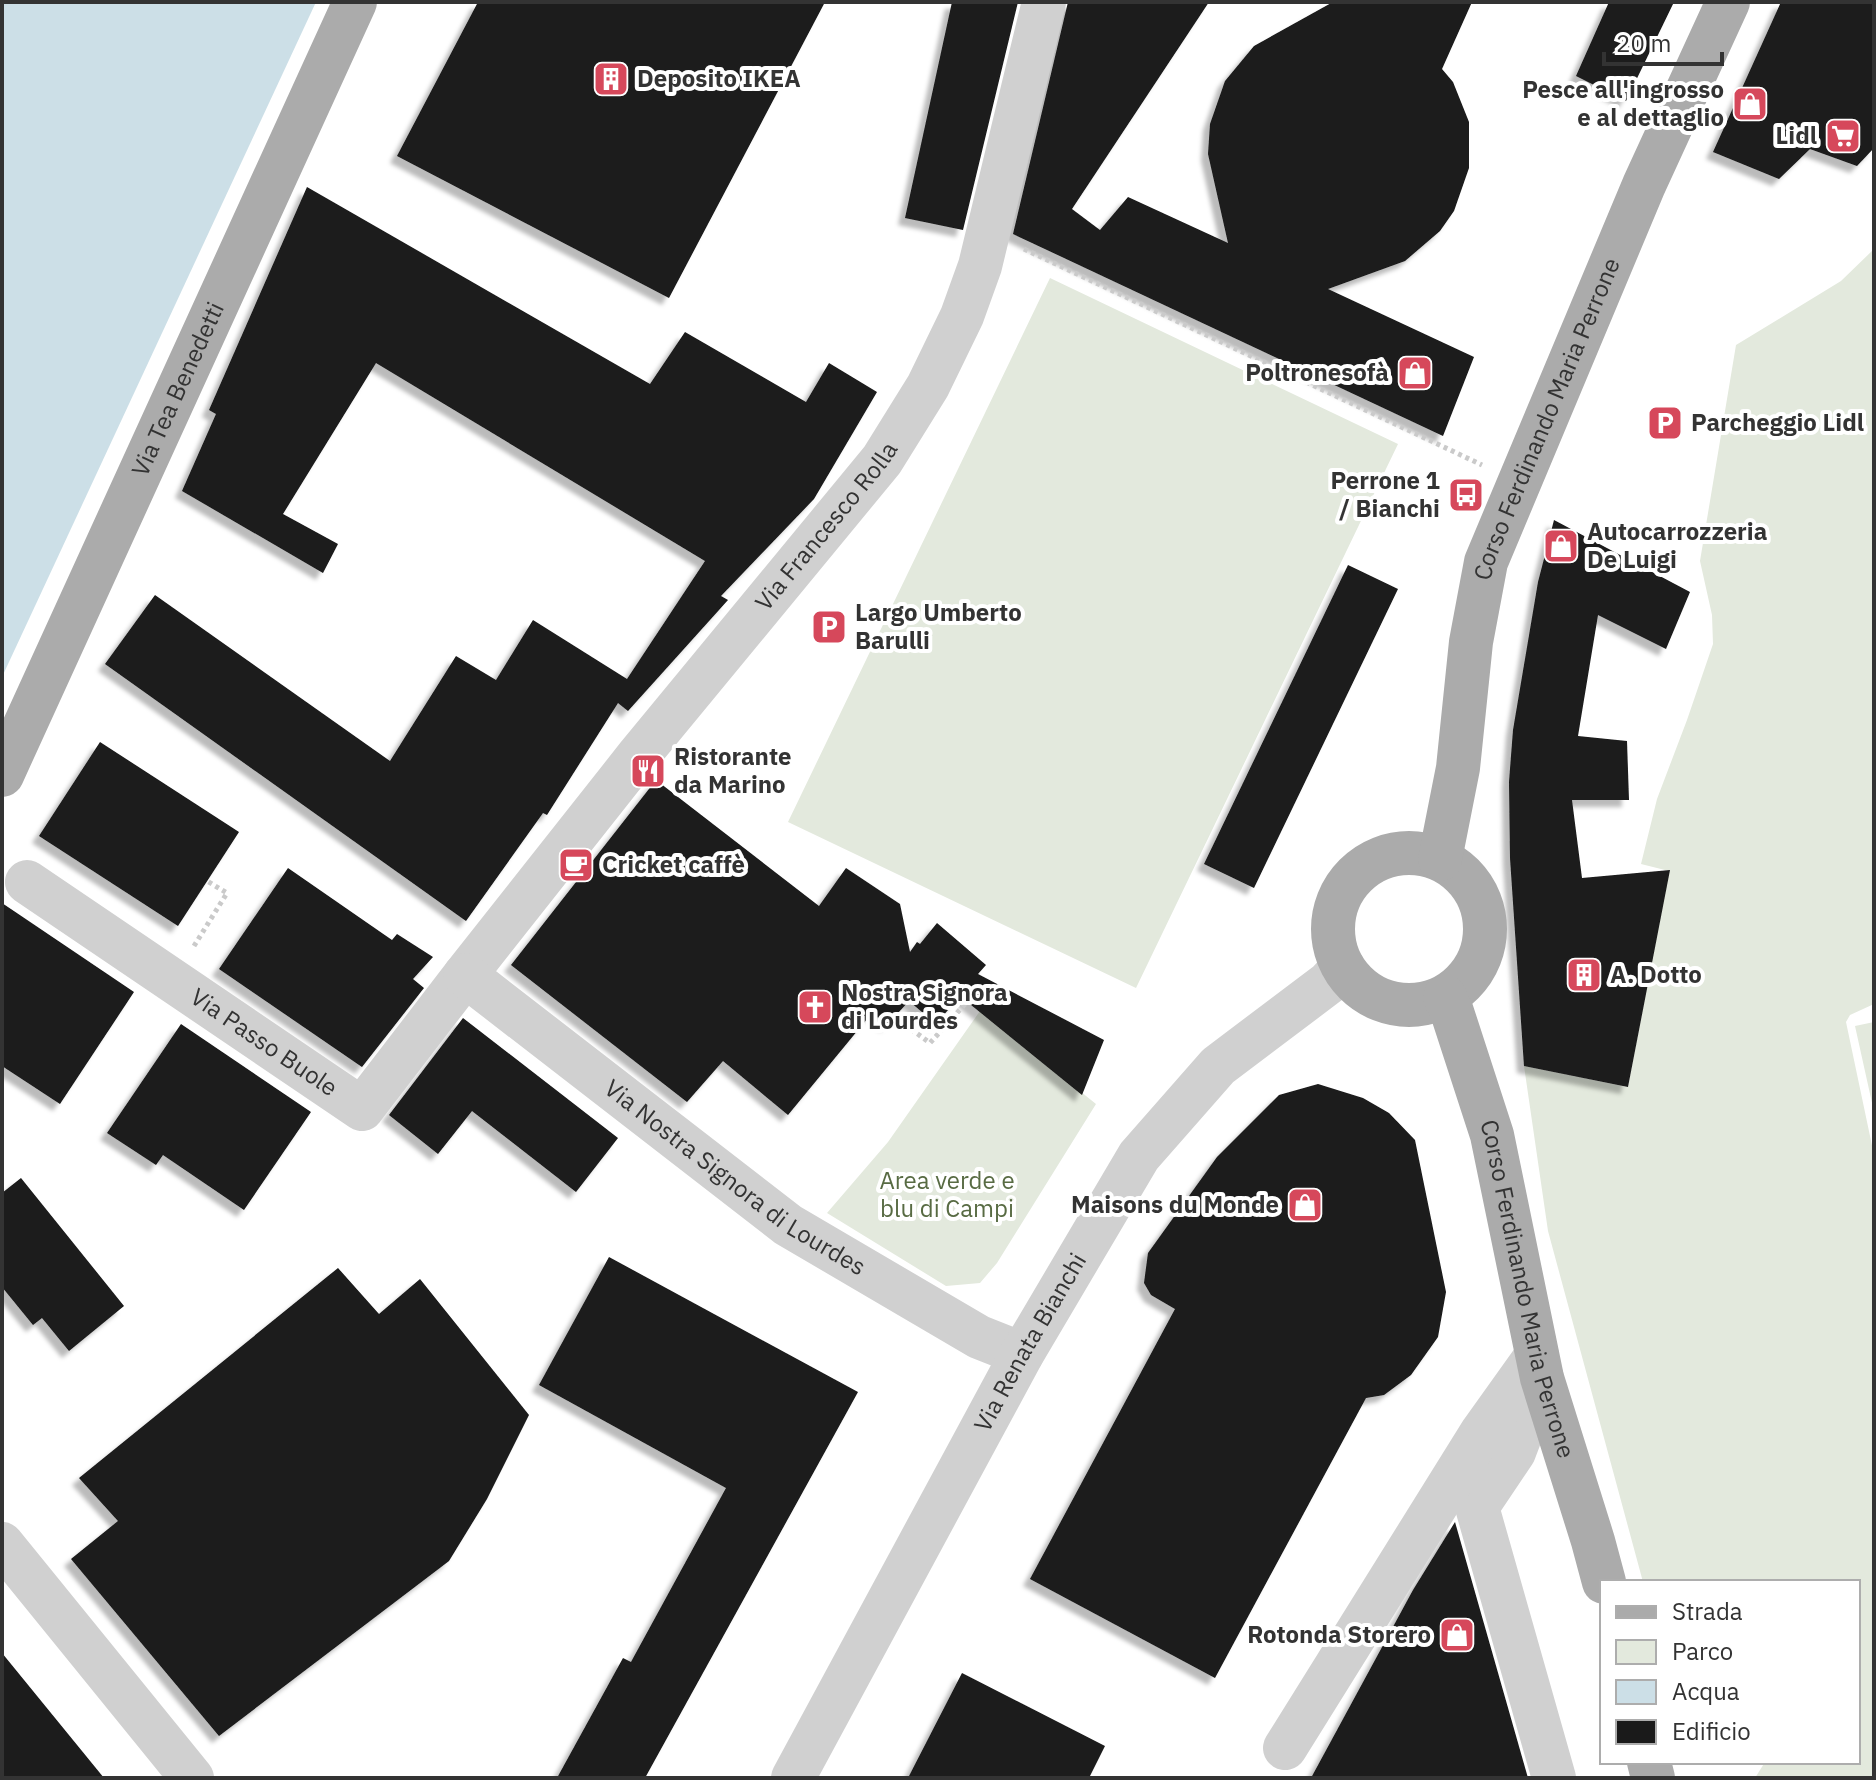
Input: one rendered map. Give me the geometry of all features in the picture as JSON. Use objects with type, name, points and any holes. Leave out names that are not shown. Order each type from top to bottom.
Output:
[{"type":"main road","name":"Via Tea Benedetti","points":[[2,775],[355,2]]},
{"type":"main road","name":"Corso Ferdinando Maria Perrone","points":[[1440,859],[1458,768],[1471,642],[1486,562],[1656,157],[1728,2]]},
{"type":"main road","points":[[1413,852],[1440,859],[1464,875],[1480,899],[1486,927],[1482,955],[1467,980],[1445,997],[1422,1005],[1399,1005],[1377,999],[1357,985],[1343,967],[1333,942],[1334,914],[1344,889],[1362,868],[1386,856],[1413,852]]},
{"type":"main road","name":"Corso Ferdinando Maria Perrone","points":[[1445,997],[1492,1135],[1540,1366],[1603,1580]]},
{"type":"street","name":"Via Francesco Rolla","points":[[465,975],[638,756],[882,460],[928,386],[962,316],[980,266],[1044,2]]},
{"type":"street","name":"Via Passo Buole","points":[[27,882],[362,1109],[465,975]]},
{"type":"street","name":"Via Renata Bianchi","points":[[793,1778],[1022,1354],[1139,1156],[1218,1066],[1328,983],[1343,967]]},
{"type":"street","name":"Via Nostra Signora di Lourdes","points":[[465,975],[788,1225],[979,1337],[1022,1354]]},
{"type":"street","points":[[1285,1748],[1482,1432],[1540,1366]]},
{"type":"street","points":[[1540,1366],[1514,1452],[1477,1507],[1554,1778]]},
{"type":"street","points":[[2,1544],[192,1778]]},
{"type":"path","points":[[989,232],[1519,483]]},
{"type":"path","points":[[172,980],[227,893],[207,881]]},
{"type":"path","points":[[911,1029],[930,1043],[965,1004]]},
{"type":"green space","points":[[1874,249],[1874,1004],[1850,1015],[1846,1022],[1874,1155],[1874,1778],[1755,1778],[1764,1764],[1860,1764],[1860,1580],[1642,1580],[1548,1231],[1524,1066],[1628,1087],[1669,871],[1641,864],[1657,799],[1713,644],[1712,615],[1700,561],[1736,345],[1841,281]]},
{"type":"green space","points":[[1050,278],[1398,444],[1136,988],[788,822]]},
{"type":"green space","name":"Area verde e blu di Campi","points":[[980,1011],[1096,1104],[997,1263],[980,1283],[946,1286],[827,1213],[888,1142]]},
{"type":"green space","points":[[1874,1022],[1874,1112],[1855,1026]]},
{"type":"water","points":[[2,2],[316,2],[2,677]]},
{"type":"building","name":"Deposito IKEA","points":[[478,2],[825,2],[669,298],[397,156]]},
{"type":"building","points":[[952,2],[1018,2],[963,230],[905,218]]},
{"type":"building","points":[[1068,2],[1209,2],[1072,209],[1100,230],[1128,197],[1228,243],[1208,154],[1210,124],[1225,81],[1254,46],[1333,2],[1472,2],[1442,69],[1453,82],[1469,122],[1469,168],[1454,211],[1440,231],[1405,261],[1328,289],[1474,357],[1443,436],[1013,234]]},
{"type":"building","points":[[1609,2],[1674,2],[1626,101],[1576,76]]},
{"type":"building","points":[[1781,2],[1874,2],[1874,148],[1857,166],[1810,149],[1779,179],[1713,152]]},
{"type":"building","points":[[307,187],[650,384],[685,332],[806,402],[829,363],[877,392],[814,499],[721,596],[728,600],[628,711],[618,703],[547,815],[543,813],[466,921],[105,664],[155,595],[390,761],[456,656],[496,680],[533,620],[627,679],[705,561],[376,363],[283,514],[338,544],[323,573],[182,491],[216,414],[209,410]]},
{"type":"building","points":[[1554,520],[1690,592],[1666,649],[1598,615],[1578,736],[1627,741],[1629,800],[1572,800],[1582,878],[1670,870],[1628,1087],[1524,1066],[1510,858],[1509,782],[1513,730],[1538,582]]},
{"type":"building","points":[[1348,565],[1398,589],[1254,888],[1204,864]]},
{"type":"building","points":[[100,742],[239,832],[178,926],[39,836]]},
{"type":"building","points":[[656,780],[819,906],[846,868],[900,904],[910,952],[937,923],[986,965],[978,974],[1104,1040],[1082,1095],[960,996],[936,1024],[909,1001],[887,1025],[872,1013],[788,1115],[723,1061],[687,1102],[511,965]]},
{"type":"building","points":[[288,868],[392,940],[397,934],[433,957],[413,979],[424,988],[362,1067],[219,969]]},
{"type":"building","points":[[2,903],[134,992],[60,1104],[2,1066]]},
{"type":"building","points":[[463,1018],[618,1138],[576,1192],[472,1111],[438,1154],[389,1115]]},
{"type":"building","points":[[181,1024],[311,1112],[244,1210],[163,1155],[156,1165],[107,1133]]},
{"type":"building","points":[[1318,1084],[1363,1098],[1389,1113],[1415,1140],[1446,1292],[1438,1337],[1411,1375],[1384,1395],[1366,1398],[1215,1678],[1030,1579],[1175,1309],[1151,1295],[1144,1283],[1148,1253],[1217,1157],[1279,1095]]},
{"type":"building","points":[[21,1178],[124,1306],[69,1351],[42,1318],[33,1325],[2,1287],[2,1193]]},
{"type":"building","points":[[609,1257],[858,1392],[645,1778],[557,1778],[623,1658],[631,1662],[726,1488],[539,1385]]},
{"type":"building","points":[[338,1268],[379,1314],[420,1279],[529,1415],[487,1499],[449,1561],[219,1736],[71,1559],[118,1521],[79,1478]]},
{"type":"building","points":[[1455,1522],[1528,1778],[1311,1778],[1413,1590]]},
{"type":"building","points":[[2,1653],[104,1778],[2,1778]]},
{"type":"building","points":[[962,1673],[1105,1746],[1089,1778],[908,1778]]},
{"type":"place","name":"Deposito IKEA","points":[[611,79]]},
{"type":"place","name":"Pesce all'ingrosso e al dettaglio","points":[[1750,104]]},
{"type":"place","name":"Lidl","points":[[1843,136]]},
{"type":"place","name":"Poltronesofà","points":[[1415,373]]},
{"type":"place","name":"Parcheggio Lidl","points":[[1665,423]]},
{"type":"place","name":"Perrone 1 / Bianchi","points":[[1466,495]]},
{"type":"place","name":"Autocarrozzeria De Luigi","points":[[1561,546]]},
{"type":"place","name":"Largo Umberto Barulli","points":[[829,627]]},
{"type":"place","name":"Ristorante da Marino","points":[[648,771]]},
{"type":"place","name":"Cricket caffè","points":[[576,865]]},
{"type":"place","name":"A. Dotto","points":[[1584,975]]},
{"type":"place","name":"Nostra Signora di Lourdes","points":[[815,1007]]},
{"type":"place","name":"Maisons du Monde","points":[[1305,1205]]},
{"type":"place","name":"Rotonda Storero","points":[[1457,1635]]}]
